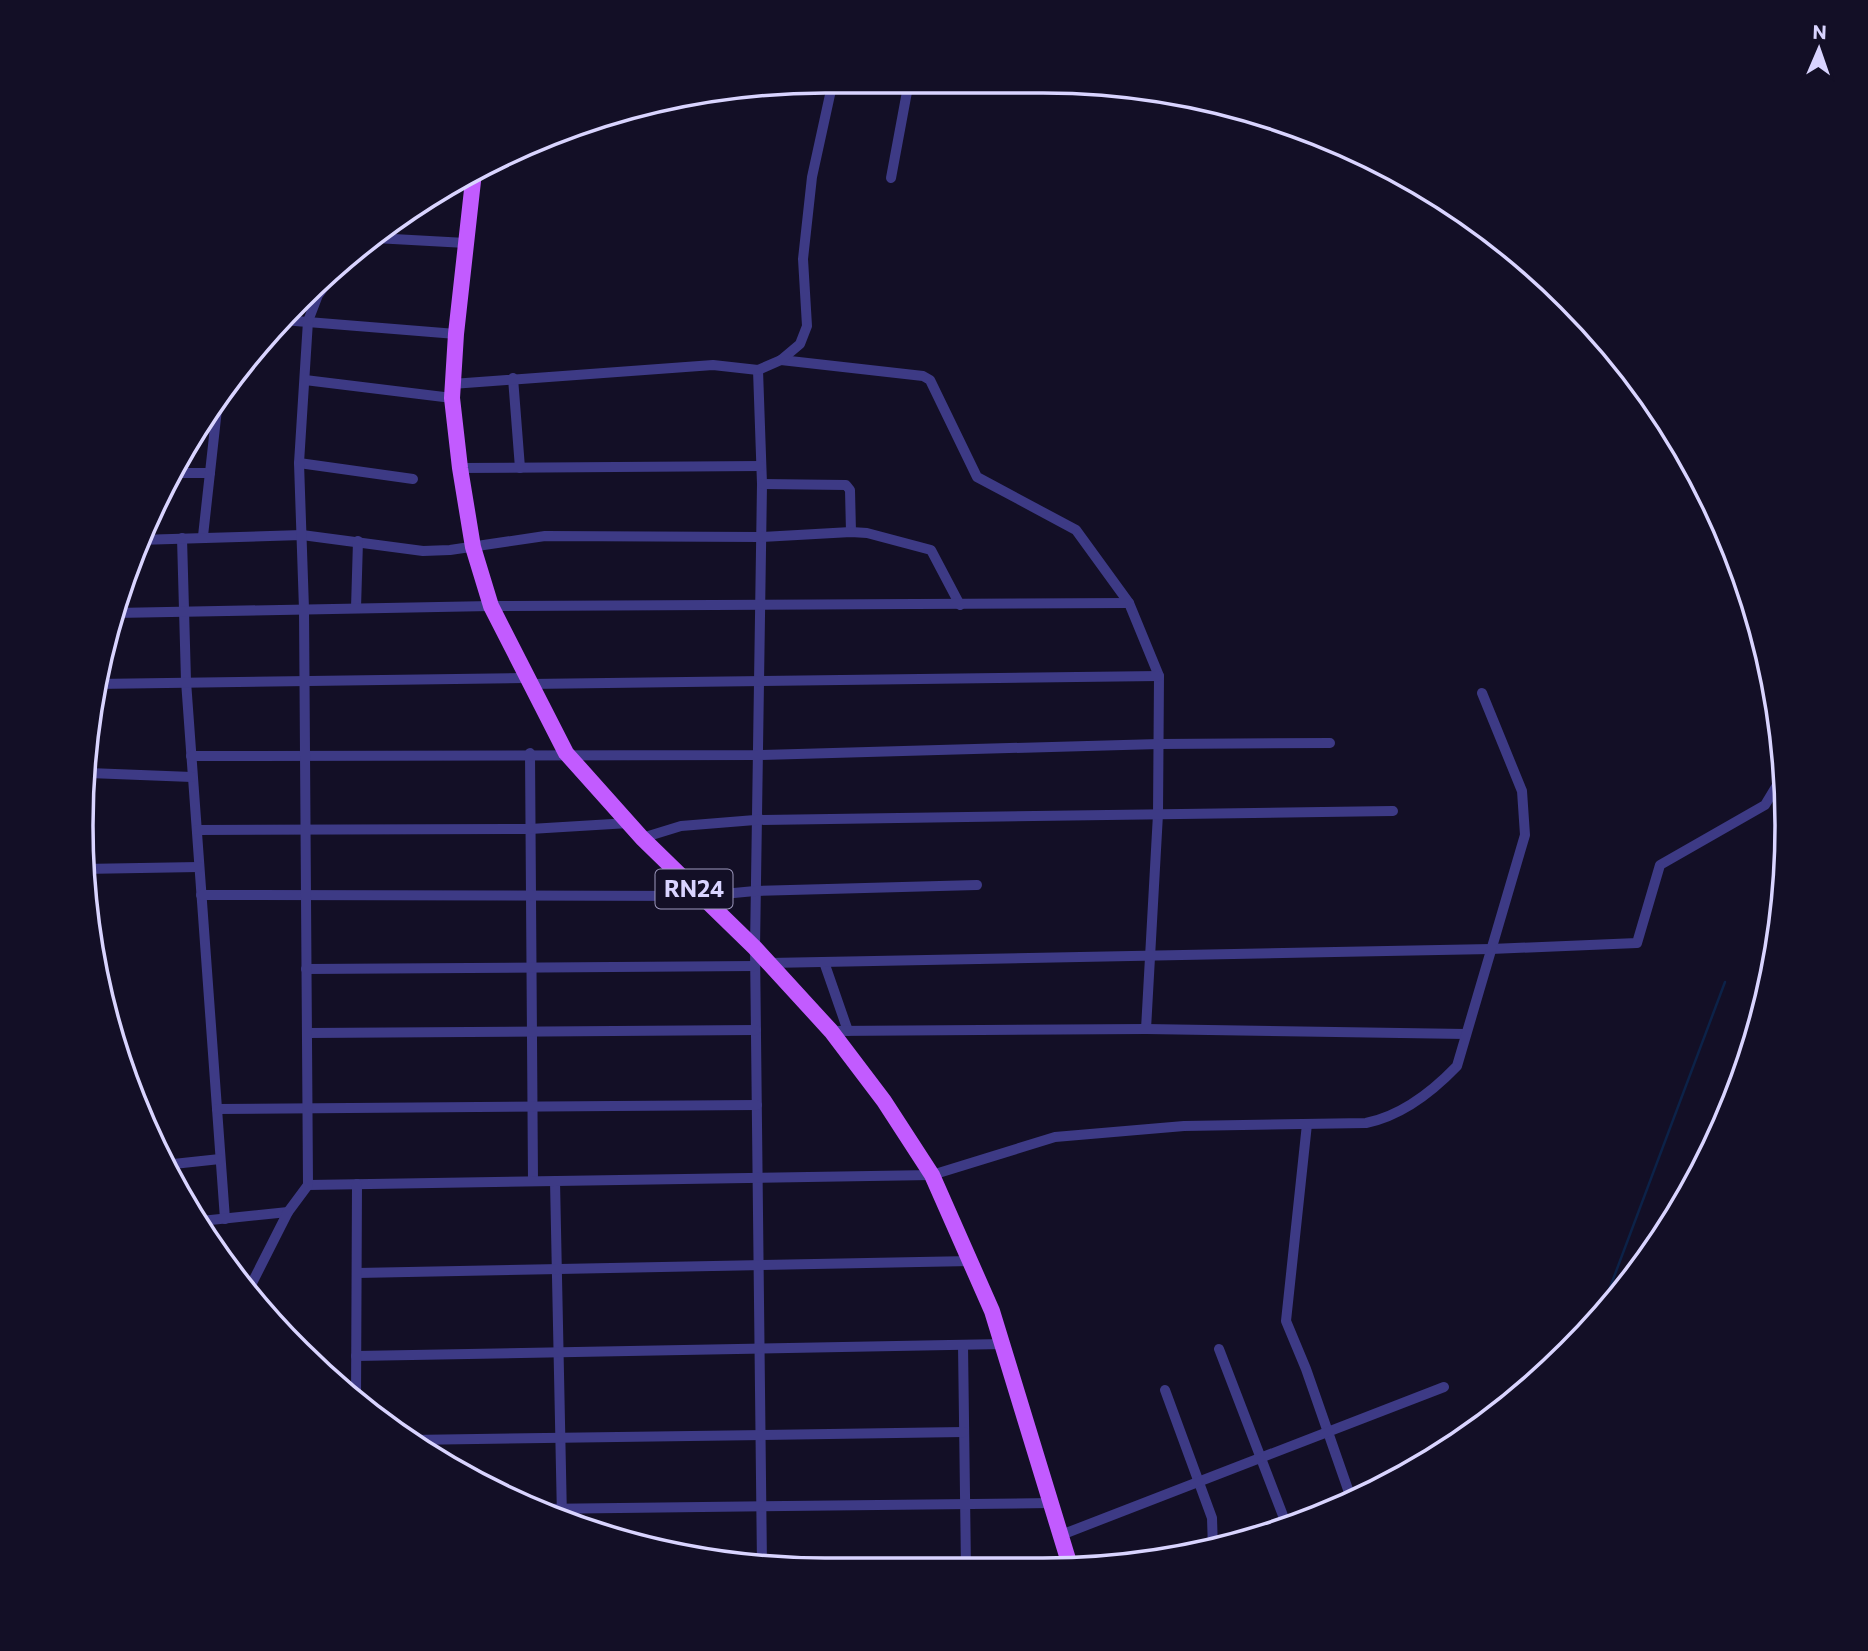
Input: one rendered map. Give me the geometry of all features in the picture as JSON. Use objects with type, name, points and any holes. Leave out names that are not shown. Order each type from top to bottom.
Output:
[{"type":"main road","name":"RN24","points":[[473,183],[452,391],[460,468],[473,547],[491,606],[566,753],[642,838],[755,948],[762,964],[831,1031],[884,1101],[932,1175],[972,1261],[1003,1345],[1068,1557]]},
{"type":"street","points":[[305,380],[452,391],[513,378],[713,365],[758,370],[781,360],[800,344],[807,326],[803,259],[810,191],[829,93]]},
{"type":"street","points":[[891,178],[907,93]]},
{"type":"street","points":[[386,239],[466,243]]},
{"type":"street","points":[[252,1282],[288,1212],[308,1185],[304,609],[299,463],[308,321],[317,298]]},
{"type":"street","points":[[295,320],[456,334]]},
{"type":"street","points":[[781,360],[923,376],[930,380],[977,477],[1076,530],[1129,603],[1159,676],[1158,814],[1146,1029]]},
{"type":"street","points":[[755,948],[762,484],[758,370]]},
{"type":"street","points":[[513,378],[520,467]]},
{"type":"street","points":[[203,536],[216,418]]},
{"type":"street","points":[[299,463],[413,479]]},
{"type":"street","points":[[460,468],[761,466]]},
{"type":"street","points":[[183,473],[210,473]]},
{"type":"street","points":[[762,484],[846,485],[850,490],[851,532]]},
{"type":"street","points":[[151,539],[203,536],[302,536],[423,551],[473,547],[545,536],[761,537],[867,533],[930,550],[960,605]]},
{"type":"street","points":[[183,538],[186,681],[225,1219]]},
{"type":"street","points":[[356,607],[358,541]]},
{"type":"street","points":[[125,613],[356,607],[1129,603]]},
{"type":"street","points":[[107,684],[304,680],[760,681],[1159,676]]},
{"type":"street","points":[[308,1185],[932,1175],[1055,1137],[1184,1126],[1366,1124],[1385,1119],[1437,1087],[1457,1066],[1525,835],[1522,791],[1482,694]]},
{"type":"street","points":[[191,756],[530,753],[758,755],[1159,744],[1330,743]]},
{"type":"street","points":[[530,753],[533,1181]]},
{"type":"street","points":[[94,774],[192,776]]},
{"type":"street","points":[[306,969],[762,964],[1491,949],[1637,943],[1660,865],[1765,805],[1774,790]]},
{"type":"street","points":[[642,838],[681,827],[755,820],[1393,811]]},
{"type":"street","points":[[197,830],[530,829],[629,823]]},
{"type":"street","points":[[94,869],[200,867]]},
{"type":"street","points":[[201,895],[702,896],[755,891],[977,885]]},
{"type":"street","points":[[824,962],[848,1031]]},
{"type":"street","points":[[762,964],[756,1030],[762,1555]]},
{"type":"street","points":[[831,1031],[1146,1029],[1466,1034]]},
{"type":"street","points":[[307,1033],[756,1030]]},
{"type":"street","points":[[217,1109],[757,1105]]},
{"type":"street","points":[[1307,1124],[1286,1321],[1349,1491]]},
{"type":"street","points":[[176,1164],[220,1159]]},
{"type":"street","points":[[555,1181],[562,1508]]},
{"type":"street","points":[[356,1388],[357,1184]]},
{"type":"street","points":[[208,1220],[288,1212]]},
{"type":"street","points":[[356,1273],[972,1261]]},
{"type":"street","points":[[963,1345],[966,1558]]},
{"type":"street","points":[[356,1356],[1003,1345]]},
{"type":"street","points":[[1219,1349],[1263,1457],[1284,1517]]},
{"type":"street","points":[[1061,1535],[1444,1387]]},
{"type":"street","points":[[1165,1390],[1212,1518],[1213,1538]]},
{"type":"street","points":[[426,1440],[964,1432]]},
{"type":"street","points":[[576,1514],[761,1507],[1051,1503]]},
{"type":"waterway","points":[[1609,1290],[1725,982]]}]
